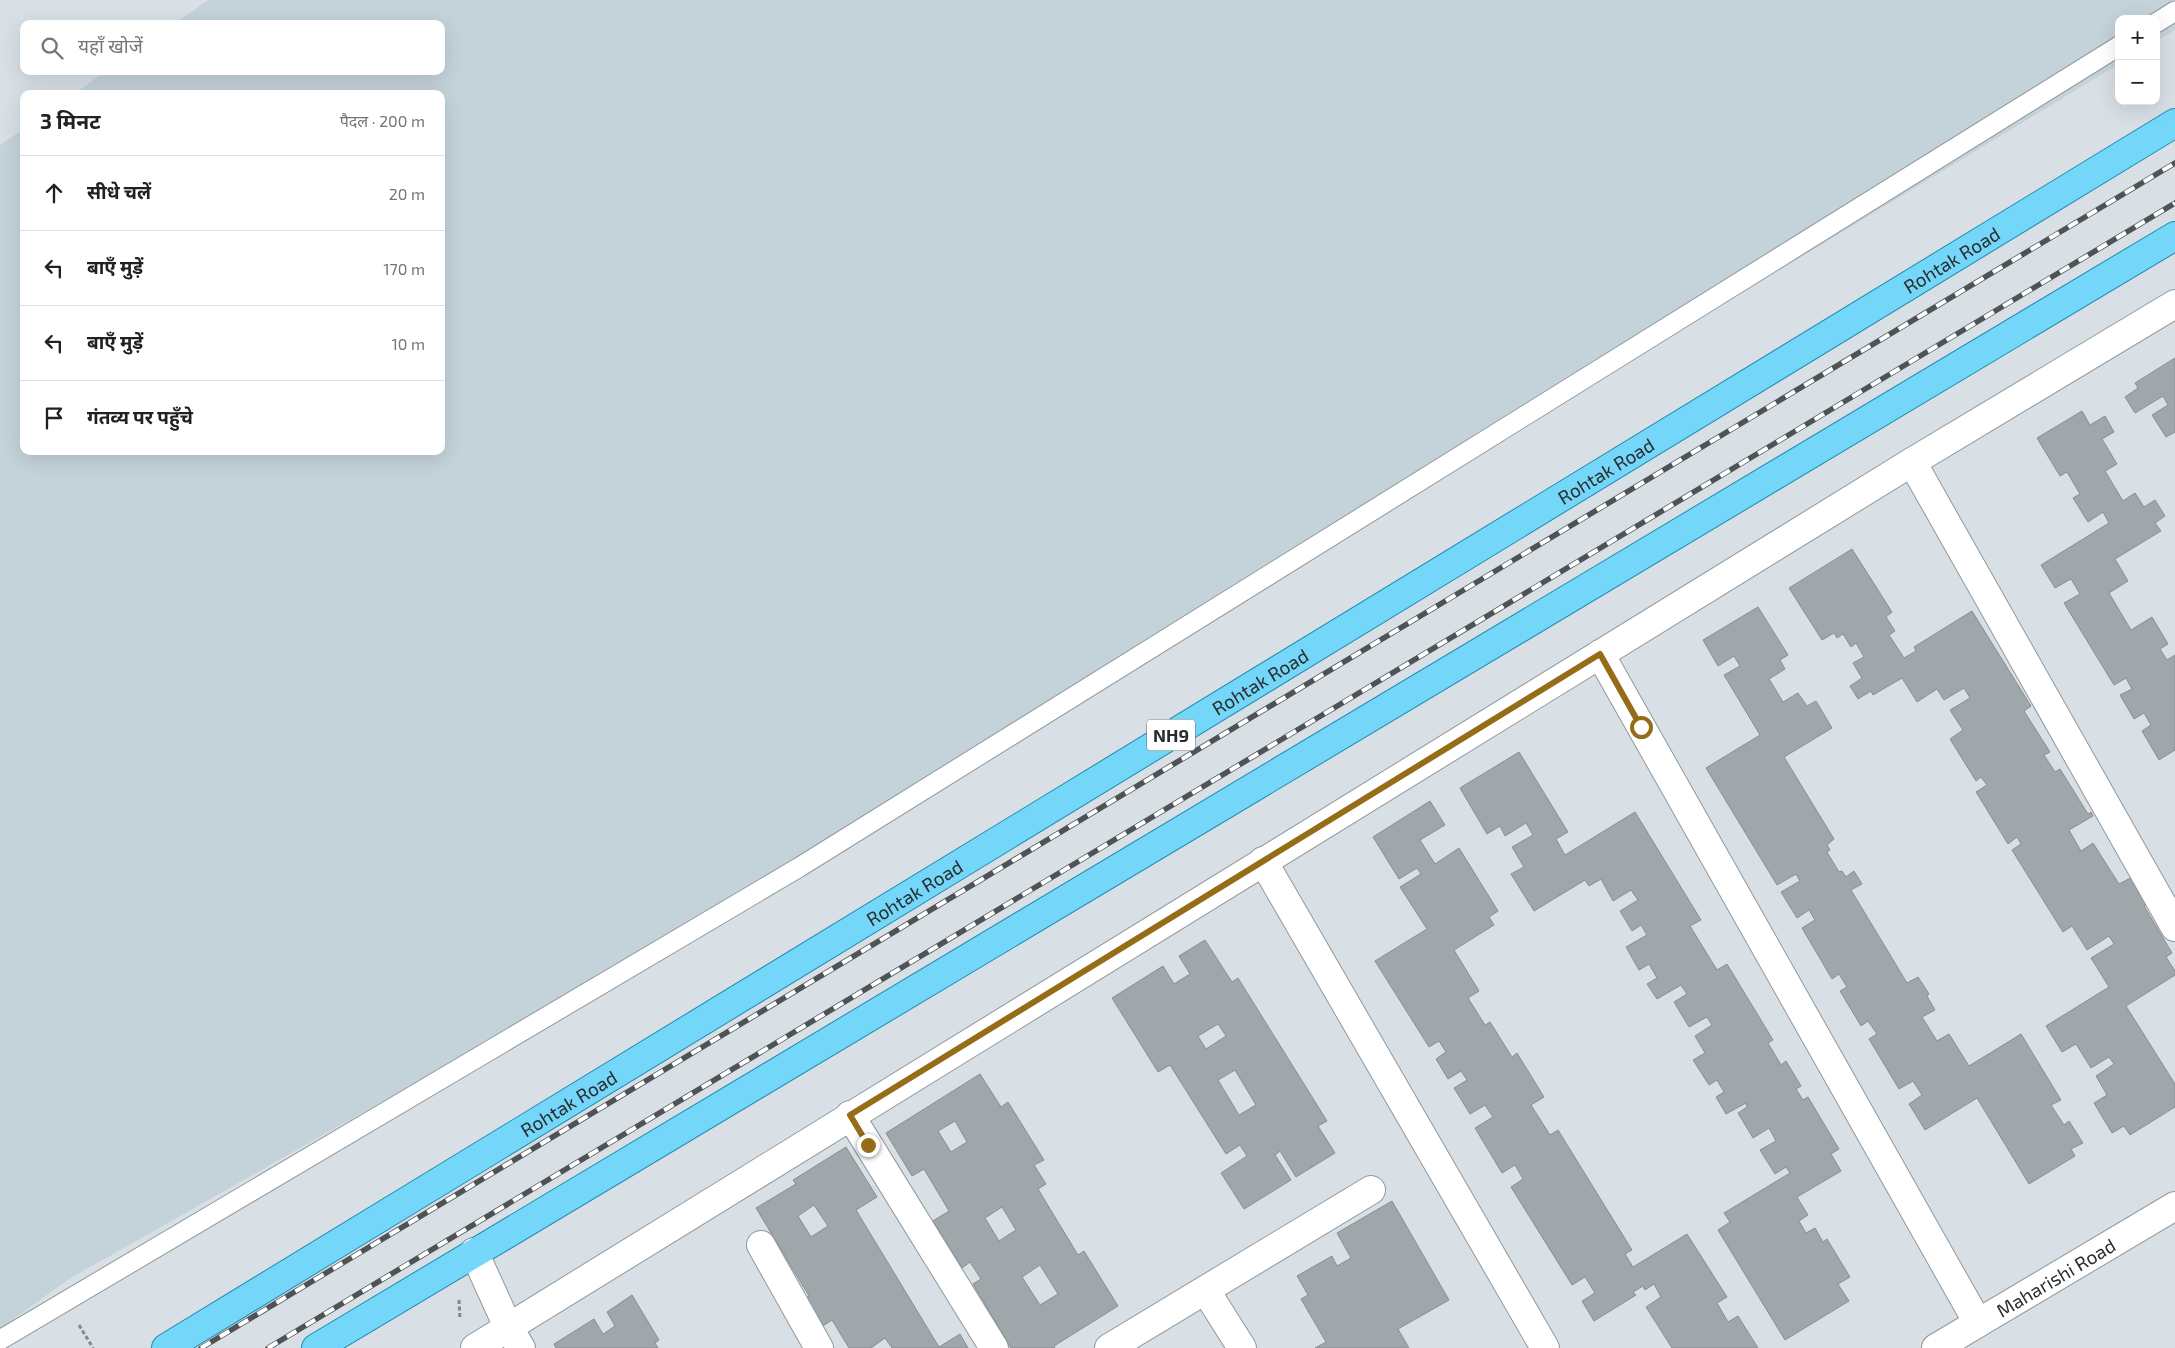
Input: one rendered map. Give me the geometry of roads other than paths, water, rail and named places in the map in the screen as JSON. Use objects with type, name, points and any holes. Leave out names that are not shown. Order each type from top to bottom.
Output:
[{"type":"main road","name":"Rohtak Road","points":[[166,1348],[2175,123]]},
{"type":"main road","points":[[316,1348],[2175,236]]},
{"type":"street","points":[[475,1348],[514,1338],[850,1115],[1912,462],[2175,304]]},
{"type":"street","points":[[1912,462],[2175,928]]},
{"type":"street","points":[[1600,654],[1978,1323]]},
{"type":"street","points":[[1263,861],[1545,1348]]},
{"type":"street","points":[[850,1115],[994,1348]]},
{"type":"street","points":[[1109,1348],[1371,1190]]},
{"type":"street","name":"Maharishi Road","points":[[1936,1348],[2175,1206]]},
{"type":"street","points":[[761,1245],[819,1348]]},
{"type":"street","points":[[466,1258],[514,1338]]},
{"type":"street","points":[[1206,1291],[1242,1348]]},
{"type":"lane","points":[[2160,21],[2175,12]]},
{"type":"lane","points":[[0,1340],[798,868],[2115,48]]},
{"type":"railway","points":[[201,1348],[2175,163]]},
{"type":"railway","points":[[268,1348],[2175,203]]}]
